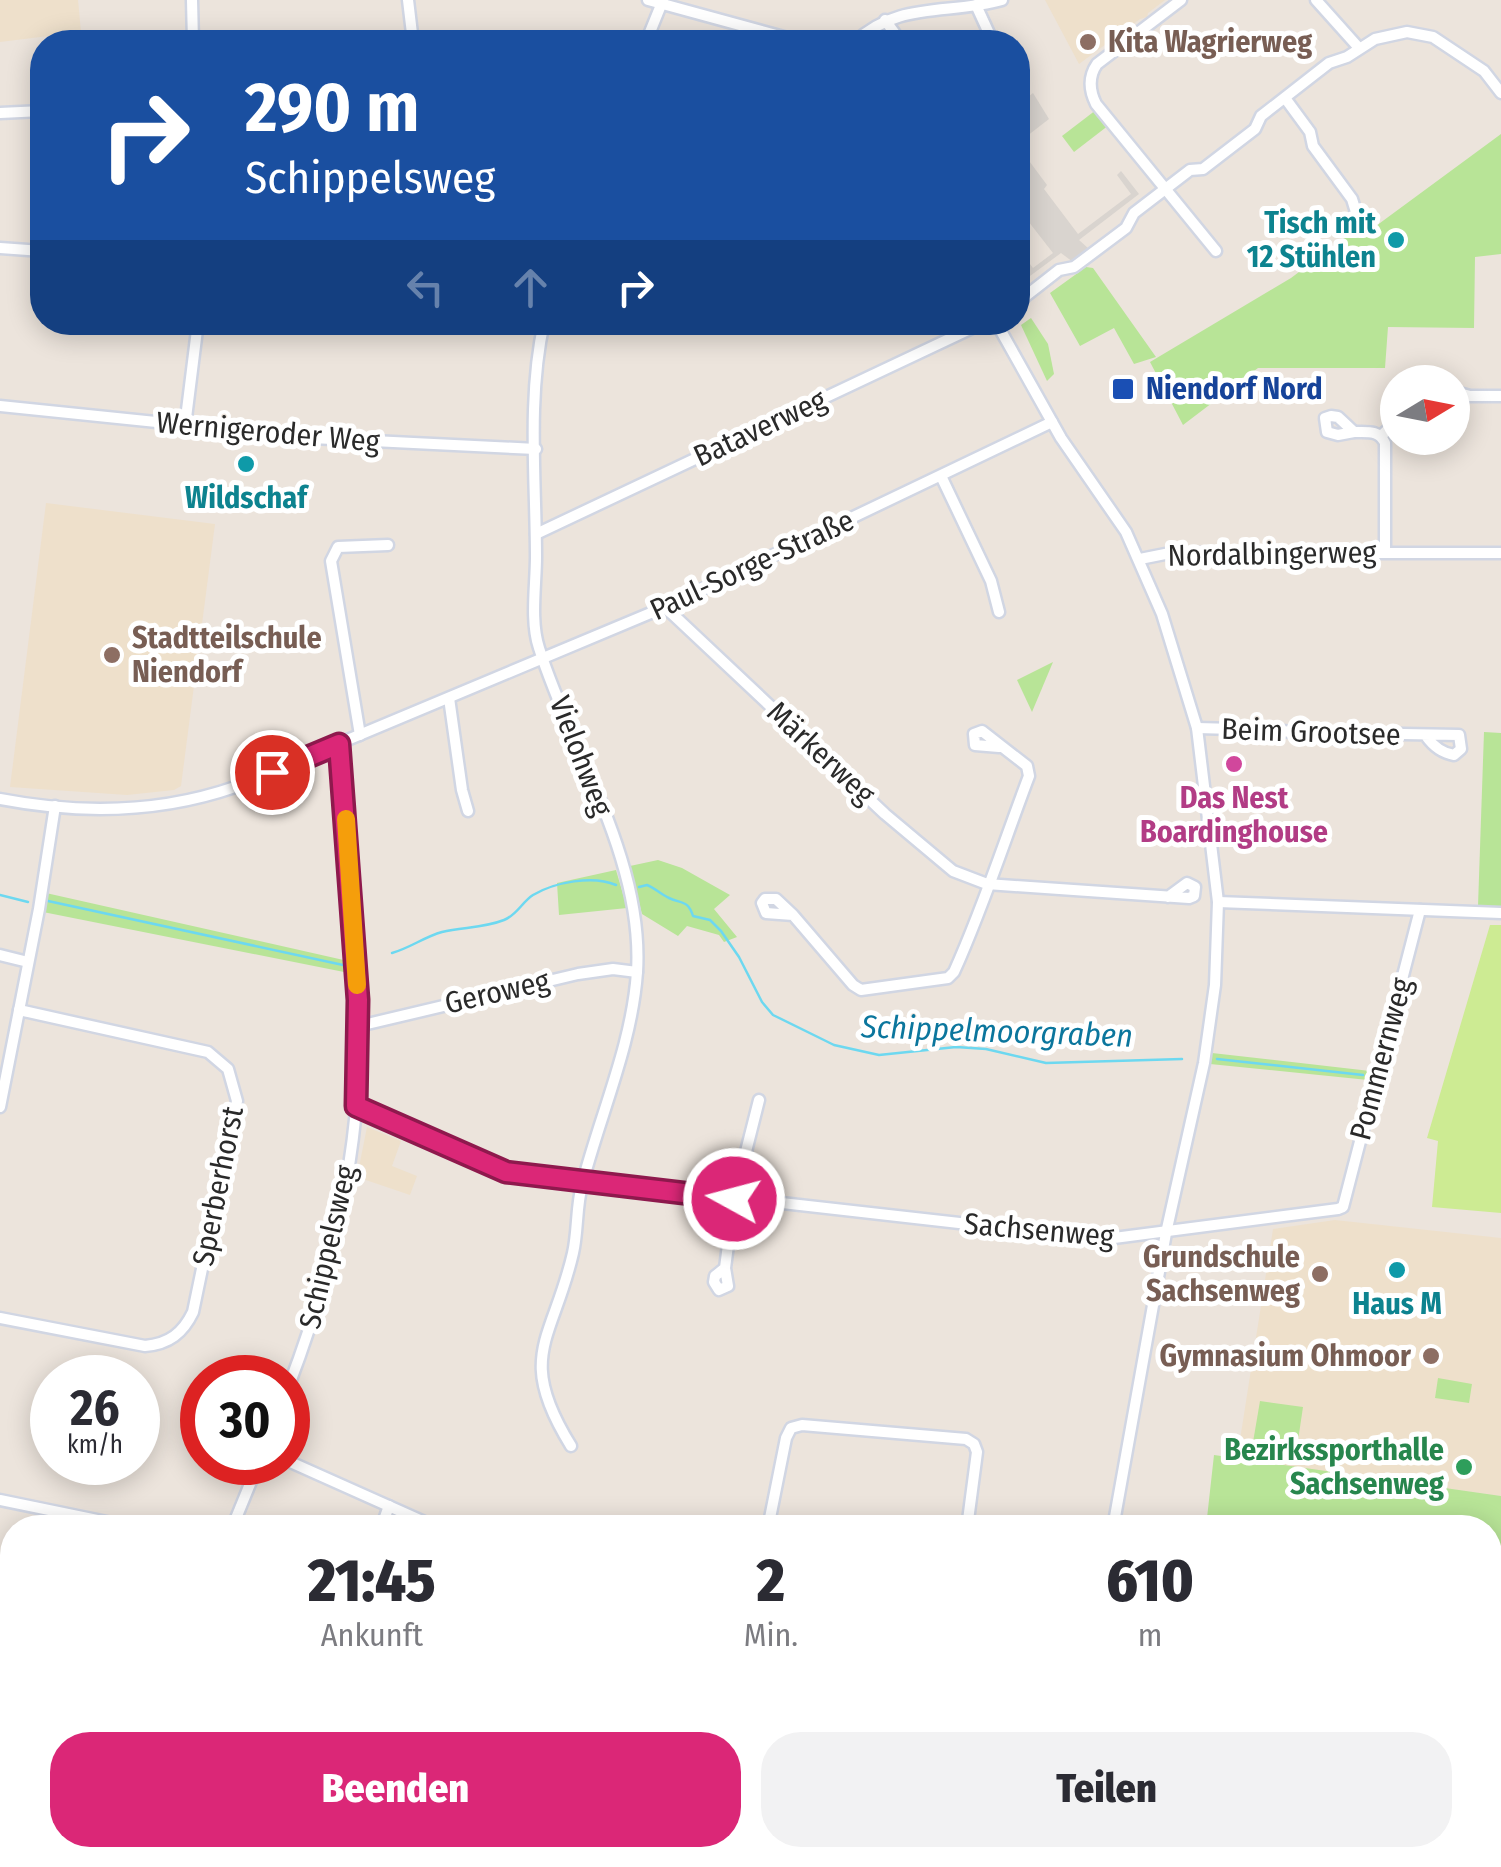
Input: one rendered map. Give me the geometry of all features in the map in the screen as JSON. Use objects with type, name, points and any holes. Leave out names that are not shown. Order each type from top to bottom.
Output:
[{"type":"street","points":[[192,0],[193,30]]},
{"type":"street","points":[[408,0],[412,30]]},
{"type":"street","points":[[648,0],[761,30]]},
{"type":"street","points":[[871,30],[885,20],[1002,0]]},
{"type":"street","points":[[1181,0],[1100,60],[1091,75],[1090,88],[1096,104],[1216,251]]},
{"type":"street","points":[[1316,0],[1359,48]]},
{"type":"street","points":[[651,30],[662,1]]},
{"type":"street","points":[[976,5],[987,30]]},
{"type":"street","points":[[885,20],[892,30]]},
{"type":"street","points":[[1030,293],[1059,270],[1074,267],[1126,228],[1134,213],[1166,188],[1190,170],[1203,169],[1256,129],[1261,116],[1284,98],[1330,63],[1347,58],[1359,48],[1396,33],[1433,37],[1484,71],[1501,93]]},
{"type":"street","points":[[1284,98],[1310,132],[1313,146],[1352,199],[1356,212]]},
{"type":"street","points":[[0,113],[30,112]]},
{"type":"street","points":[[0,248],[30,250]]},
{"type":"street","points":[[185,426],[196,335]]},
{"type":"street","name":"Vielohweg","points":[[542,335],[536,449],[536,638],[623,865],[636,926],[637,972],[630,1022],[582,1182]]},
{"type":"street","name":"Bataverweg","points":[[536,534],[957,335]]},
{"type":"street","name":"Nordalbingerweg","points":[[1003,335],[1052,422],[1116,516],[1140,559],[1170,553],[1501,553]]},
{"type":"street","points":[[1470,396],[1501,396]]},
{"type":"street","name":"Wernigeroder Weg","points":[[0,406],[312,438],[536,449]]},
{"type":"street","name":"Paul-Sorge-Straße","points":[[0,799],[124,809],[198,798],[235,787],[665,607],[1052,422]]},
{"type":"street","points":[[1354,432],[1380,436]]},
{"type":"street","points":[[1385,455],[1386,552]]},
{"type":"street","points":[[941,476],[992,581],[999,612]]},
{"type":"street","points":[[360,735],[331,561],[338,547],[388,545]]},
{"type":"street","points":[[1115,1515],[1166,1233],[1204,1063],[1214,985],[1218,902],[1196,728],[1174,646],[1140,559]]},
{"type":"street","name":"Märkerweg","points":[[665,607],[940,863],[966,878],[987,884],[1168,897]]},
{"type":"street","points":[[449,698],[468,811]]},
{"type":"street","name":"Beim Grootsee","points":[[1196,728],[1276,730],[1333,738],[1349,734],[1426,736]]},
{"type":"street","name":"Schippelsweg","points":[[300,1355],[333,1245],[356,1106],[359,1026],[339,744]]},
{"type":"street","points":[[793,916],[861,990],[940,982],[954,972],[984,906],[987,884],[1029,776],[1026,766],[999,746]]},
{"type":"street","points":[[0,1107],[41,899],[54,806]]},
{"type":"street","points":[[1218,902],[1501,913]]},
{"type":"street","name":"Pommernweg","points":[[1343,1207],[1420,910]]},
{"type":"street","points":[[0,955],[28,962]]},
{"type":"street","name":"Geroweg","points":[[359,1026],[578,974],[612,969],[637,972]]},
{"type":"street","name":"Sperberhorst","points":[[0,1318],[145,1346],[177,1336],[194,1312],[236,1101],[228,1069],[208,1052],[18,1010]]},
{"type":"street","points":[[725,1268],[734,1199],[759,1100]]},
{"type":"street","name":"Sachsenweg","points":[[356,1106],[506,1172],[1095,1238],[1166,1233],[1343,1207]]},
{"type":"street","points":[[571,1446],[550,1407],[541,1361],[547,1327],[574,1249],[582,1182]]},
{"type":"street","points":[[771,1515],[786,1438],[791,1428],[802,1425],[966,1439],[977,1452],[970,1515]]},
{"type":"street","points":[[310,1471],[409,1515]]},
{"type":"street","points":[[237,1515],[250,1485]]},
{"type":"street","points":[[0,1500],[73,1515]]},
{"type":"street","points":[[386,1515],[389,1506]]},
{"type":"shaded area","points":[[0,0],[78,0],[81,30],[30,30],[30,38],[0,42]]},
{"type":"shaded area","name":"Kita Wagrierweg","points":[[1045,0],[1165,0],[1079,64]]},
{"type":"shaded area","points":[[1033,93],[1049,119],[1030,134]]},
{"type":"shaded area","points":[[1030,162],[1047,185],[1044,189],[1078,234],[1131,194],[1117,175],[1121,171],[1139,194],[1079,240],[1090,254],[1077,265],[1061,253],[1030,276],[1030,264],[1033,268],[1053,253],[1030,223]]},
{"type":"shaded area","name":"Stadtteilschule Niendorf","points":[[46,503],[215,524],[181,786],[174,790],[127,795],[10,787]]},
{"type":"shaded area","points":[[367,1127],[401,1141],[392,1166],[417,1176],[410,1195],[357,1177]]},
{"type":"shaded area","points":[[1335,1220],[1501,1238],[1501,1496],[1237,1459],[1273,1229]]},
{"type":"green space","points":[[1096,110],[1109,125],[1074,152],[1062,136]]},
{"type":"green space","points":[[1501,134],[1501,254],[1475,257],[1474,328],[1388,327],[1385,365],[1380,368],[1258,368],[1183,425],[1150,362],[1291,278],[1355,230],[1361,237]]},
{"type":"green space","points":[[1086,267],[1093,268],[1156,357],[1134,364],[1114,328],[1080,346],[1050,293]]},
{"type":"green space","points":[[1030,319],[1048,344],[1054,374],[1047,381],[1026,335],[1030,335]]},
{"type":"green space","points":[[1053,662],[1032,712],[1017,680]]},
{"type":"green space","points":[[1484,732],[1501,733],[1501,907],[1478,906]]},
{"type":"green space","points":[[658,860],[682,868],[730,895],[714,909],[737,937],[724,942],[719,935],[687,926],[678,936],[642,914],[630,866]]},
{"type":"green space","points":[[616,870],[627,908],[559,915],[557,883]]},
{"type":"green space","points":[[46,893],[348,961],[349,973],[43,912]]},
{"type":"green space","points":[[1490,925],[1501,925],[1501,1213],[1432,1207],[1438,1141],[1427,1138]]},
{"type":"green space","points":[[1212,1053],[1370,1071],[1368,1080],[1210,1064]]},
{"type":"green space","points":[[1438,1378],[1472,1384],[1469,1403],[1435,1398]]},
{"type":"green space","points":[[1260,1401],[1303,1407],[1296,1454],[1252,1448]]},
{"type":"green space","points":[[1214,1455],[1501,1496],[1501,1515],[1207,1515]]},
{"type":"waterway","name":"Schippelmoorgraben","points":[[392,953],[442,932],[504,920],[533,895],[552,887],[585,880],[616,885]]},
{"type":"waterway","name":"Schippelmoorgraben","points":[[639,887],[650,886],[687,905],[693,916],[710,920],[739,957],[773,1015],[834,1045],[879,1055],[956,1047],[986,1049],[1046,1063],[1182,1059]]},
{"type":"waterway","name":"Schippelmoorgraben","points":[[0,895],[28,902]]},
{"type":"waterway","name":"Schippelmoorgraben","points":[[48,901],[343,965]]},
{"type":"waterway","name":"Schippelmoorgraben","points":[[1217,1059],[1363,1075]]},
{"type":"slow traffic","points":[[346,819],[357,985]]},
{"type":"place","name":"Kita Wagrierweg","points":[[1088,42]]},
{"type":"place","name":"Tisch mit 12 Stühlen","points":[[1396,240]]},
{"type":"place","name":"Niendorf Nord","points":[[1123,389]]},
{"type":"place","name":"Wildschaf","points":[[246,464]]},
{"type":"place","name":"Stadtteilschule Niendorf","points":[[112,655]]},
{"type":"place","name":"Das Nest Boardinghouse","points":[[1234,764]]},
{"type":"place","name":"Haus M","points":[[1397,1270]]},
{"type":"place","name":"Grundschule Sachsenweg","points":[[1320,1274]]},
{"type":"place","name":"Gymnasium Ohmoor","points":[[1431,1356]]},
{"type":"place","name":"Bezirkssporthalle Sachsenweg","points":[[1464,1467]]},
{"type":"route","points":[[272,772],[339,744],[358,1000],[356,1106],[506,1172],[734,1199]]}]
